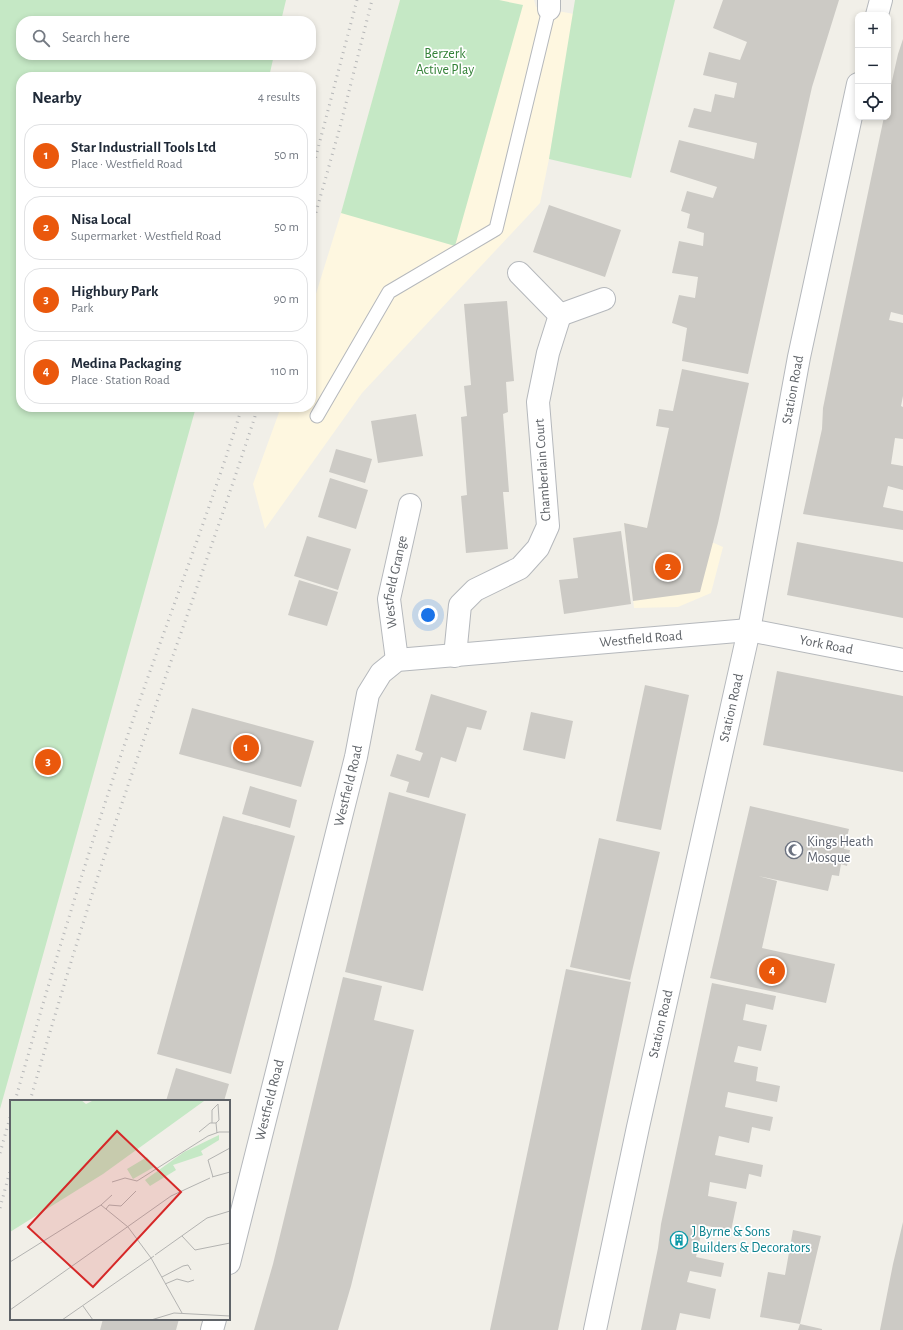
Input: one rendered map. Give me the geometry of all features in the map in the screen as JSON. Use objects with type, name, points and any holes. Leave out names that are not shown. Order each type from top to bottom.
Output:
[{"type":"street","points":[[878,12],[881,0]]},
{"type":"street","name":"Station Road","points":[[595,1330],[749,630],[799,357],[855,98]]},
{"type":"street","points":[[519,272],[560,315],[604,299]]},
{"type":"street","name":"Chamberlain Court","points":[[455,656],[460,605],[475,590],[520,568],[538,548],[548,526],[538,402],[548,353],[560,315]]},
{"type":"street","name":"Westfield Grange","points":[[397,660],[389,599],[410,505]]},
{"type":"street","name":"Westfield Road","points":[[230,1259],[356,757],[368,694],[381,673],[397,660],[749,630]]},
{"type":"street","name":"York Road","points":[[749,630],[903,660]]},
{"type":"street","points":[[212,1330],[215,1320]]},
{"type":"lane","points":[[317,416],[389,292],[496,229],[549,5]]},
{"type":"shaded area","points":[[400,0],[534,0],[536,7],[574,14],[540,203],[362,393],[265,529],[253,484],[279,412],[316,412],[316,294],[346,197]]},
{"type":"shaded area","points":[[624,523],[714,543],[723,547],[711,593],[678,607],[634,608]]},
{"type":"green space","points":[[0,0],[286,0],[282,16],[16,16],[16,60],[273,60],[270,72],[16,72],[16,412],[195,412],[0,1109]]},
{"type":"green space","name":"Berzerk Active Play","points":[[400,0],[499,0],[523,5],[455,246],[341,213]]},
{"type":"green space","points":[[575,0],[675,0],[631,178],[549,159]]},
{"type":"building","points":[[723,0],[839,0],[812,87],[748,374],[682,361],[687,328],[672,323],[679,295],[695,298],[698,277],[672,273],[679,241],[703,246],[704,233],[687,228],[690,214],[681,211],[687,191],[713,198],[717,187],[670,172],[679,140],[754,159],[757,143],[688,127],[694,108],[711,112],[715,94],[734,98],[737,83],[703,75],[709,52],[740,60],[747,42],[713,28]]},
{"type":"building","points":[[903,39],[903,315],[891,312],[889,320],[903,323],[903,396],[901,406],[903,407],[903,439],[895,438],[891,464],[903,466],[903,490],[888,486],[883,507],[903,511],[903,530],[803,514],[822,429],[823,408],[883,120],[891,120],[891,86]]},
{"type":"building","points":[[549,205],[621,230],[605,277],[533,252]]},
{"type":"building","points":[[507,301],[514,381],[506,382],[508,412],[503,414],[509,492],[503,492],[508,549],[466,553],[461,496],[467,495],[461,417],[467,416],[464,386],[471,385],[464,304]]},
{"type":"building","points":[[682,369],[749,383],[718,523],[700,592],[633,601],[624,523],[647,528],[669,428],[656,426],[659,409],[673,411]]},
{"type":"building","points":[[416,414],[423,456],[378,463],[371,421]]},
{"type":"building","points":[[336,449],[372,459],[365,483],[329,472]]},
{"type":"building","points":[[330,478],[368,490],[356,529],[318,517]]},
{"type":"building","points":[[621,531],[631,604],[564,614],[559,580],[578,578],[573,538]]},
{"type":"building","points":[[307,536],[351,549],[338,590],[294,576]]},
{"type":"building","points":[[797,542],[903,562],[903,618],[787,595]]},
{"type":"building","points":[[299,580],[338,592],[327,626],[288,615]]},
{"type":"building","points":[[777,671],[903,696],[903,772],[763,745]]},
{"type":"building","points":[[645,685],[689,695],[661,830],[616,821]]},
{"type":"building","points":[[431,694],[487,711],[481,730],[467,727],[456,762],[441,757],[429,798],[406,792],[409,782],[390,776],[397,754],[420,761],[423,753],[415,750]]},
{"type":"building","points":[[192,708],[314,741],[301,787],[179,754]]},
{"type":"building","points":[[531,712],[573,721],[565,759],[523,750]]},
{"type":"building","points":[[250,786],[297,800],[290,828],[242,814]]},
{"type":"building","points":[[389,792],[466,814],[423,991],[345,972]]},
{"type":"building","points":[[750,806],[849,829],[844,849],[850,850],[847,866],[841,864],[839,876],[832,875],[828,891],[758,876],[777,881],[762,948],[835,964],[826,1003],[710,978]]},
{"type":"building","points":[[223,816],[295,836],[231,1074],[157,1054]]},
{"type":"building","points":[[599,838],[660,852],[630,980],[570,967]]},
{"type":"building","points":[[566,969],[631,982],[558,1330],[490,1330]]},
{"type":"building","points":[[343,977],[382,986],[374,1020],[414,1030],[351,1286],[338,1330],[254,1330],[273,1264]]},
{"type":"building","points":[[712,983],[776,996],[773,1010],[746,1004],[743,1020],[767,1025],[761,1051],[738,1046],[734,1062],[758,1067],[756,1081],[780,1086],[777,1102],[728,1092],[725,1107],[773,1117],[770,1131],[752,1127],[749,1143],[719,1136],[715,1155],[763,1165],[761,1177],[749,1174],[746,1189],[710,1182],[708,1196],[737,1202],[731,1231],[703,1225],[696,1257],[724,1263],[721,1277],[690,1271],[687,1282],[716,1289],[710,1319],[680,1313],[676,1330],[641,1330],[658,1248],[661,1224]]},
{"type":"building","points":[[176,1068],[229,1084],[224,1100],[166,1100]]},
{"type":"building","points":[[903,1222],[903,1330],[880,1330],[893,1264]]},
{"type":"building","points":[[793,1230],[821,1236],[800,1324],[760,1317],[768,1272],[785,1275]]},
{"type":"building","points":[[103,1320],[179,1320],[176,1330],[100,1330]]},
{"type":"building","points":[[800,1324],[822,1329],[822,1330],[798,1330]]},
{"type":"railway","points":[[316,156],[357,0]]},
{"type":"railway","points":[[316,212],[340,127],[372,0]]},
{"type":"railway","points":[[15,1100],[68,921],[110,787],[240,412]]},
{"type":"railway","points":[[30,1100],[67,975],[106,851],[256,412]]},
{"type":"railway","points":[[0,1153],[10,1118]]},
{"type":"railway","points":[[0,1208],[10,1171]]},
{"type":"place","name":"Nisa Local","points":[[668,567]]},
{"type":"place","name":"Star Industriall Tools Ltd","points":[[246,748]]},
{"type":"place","name":"Highbury Park","points":[[48,762]]},
{"type":"place","name":"Kings Heath Mosque","points":[[794,850]]},
{"type":"place","name":"Medina Packaging","points":[[772,971]]},
{"type":"place","name":"J Byrne & Sons Builders & Decorators","points":[[679,1240]]}]
